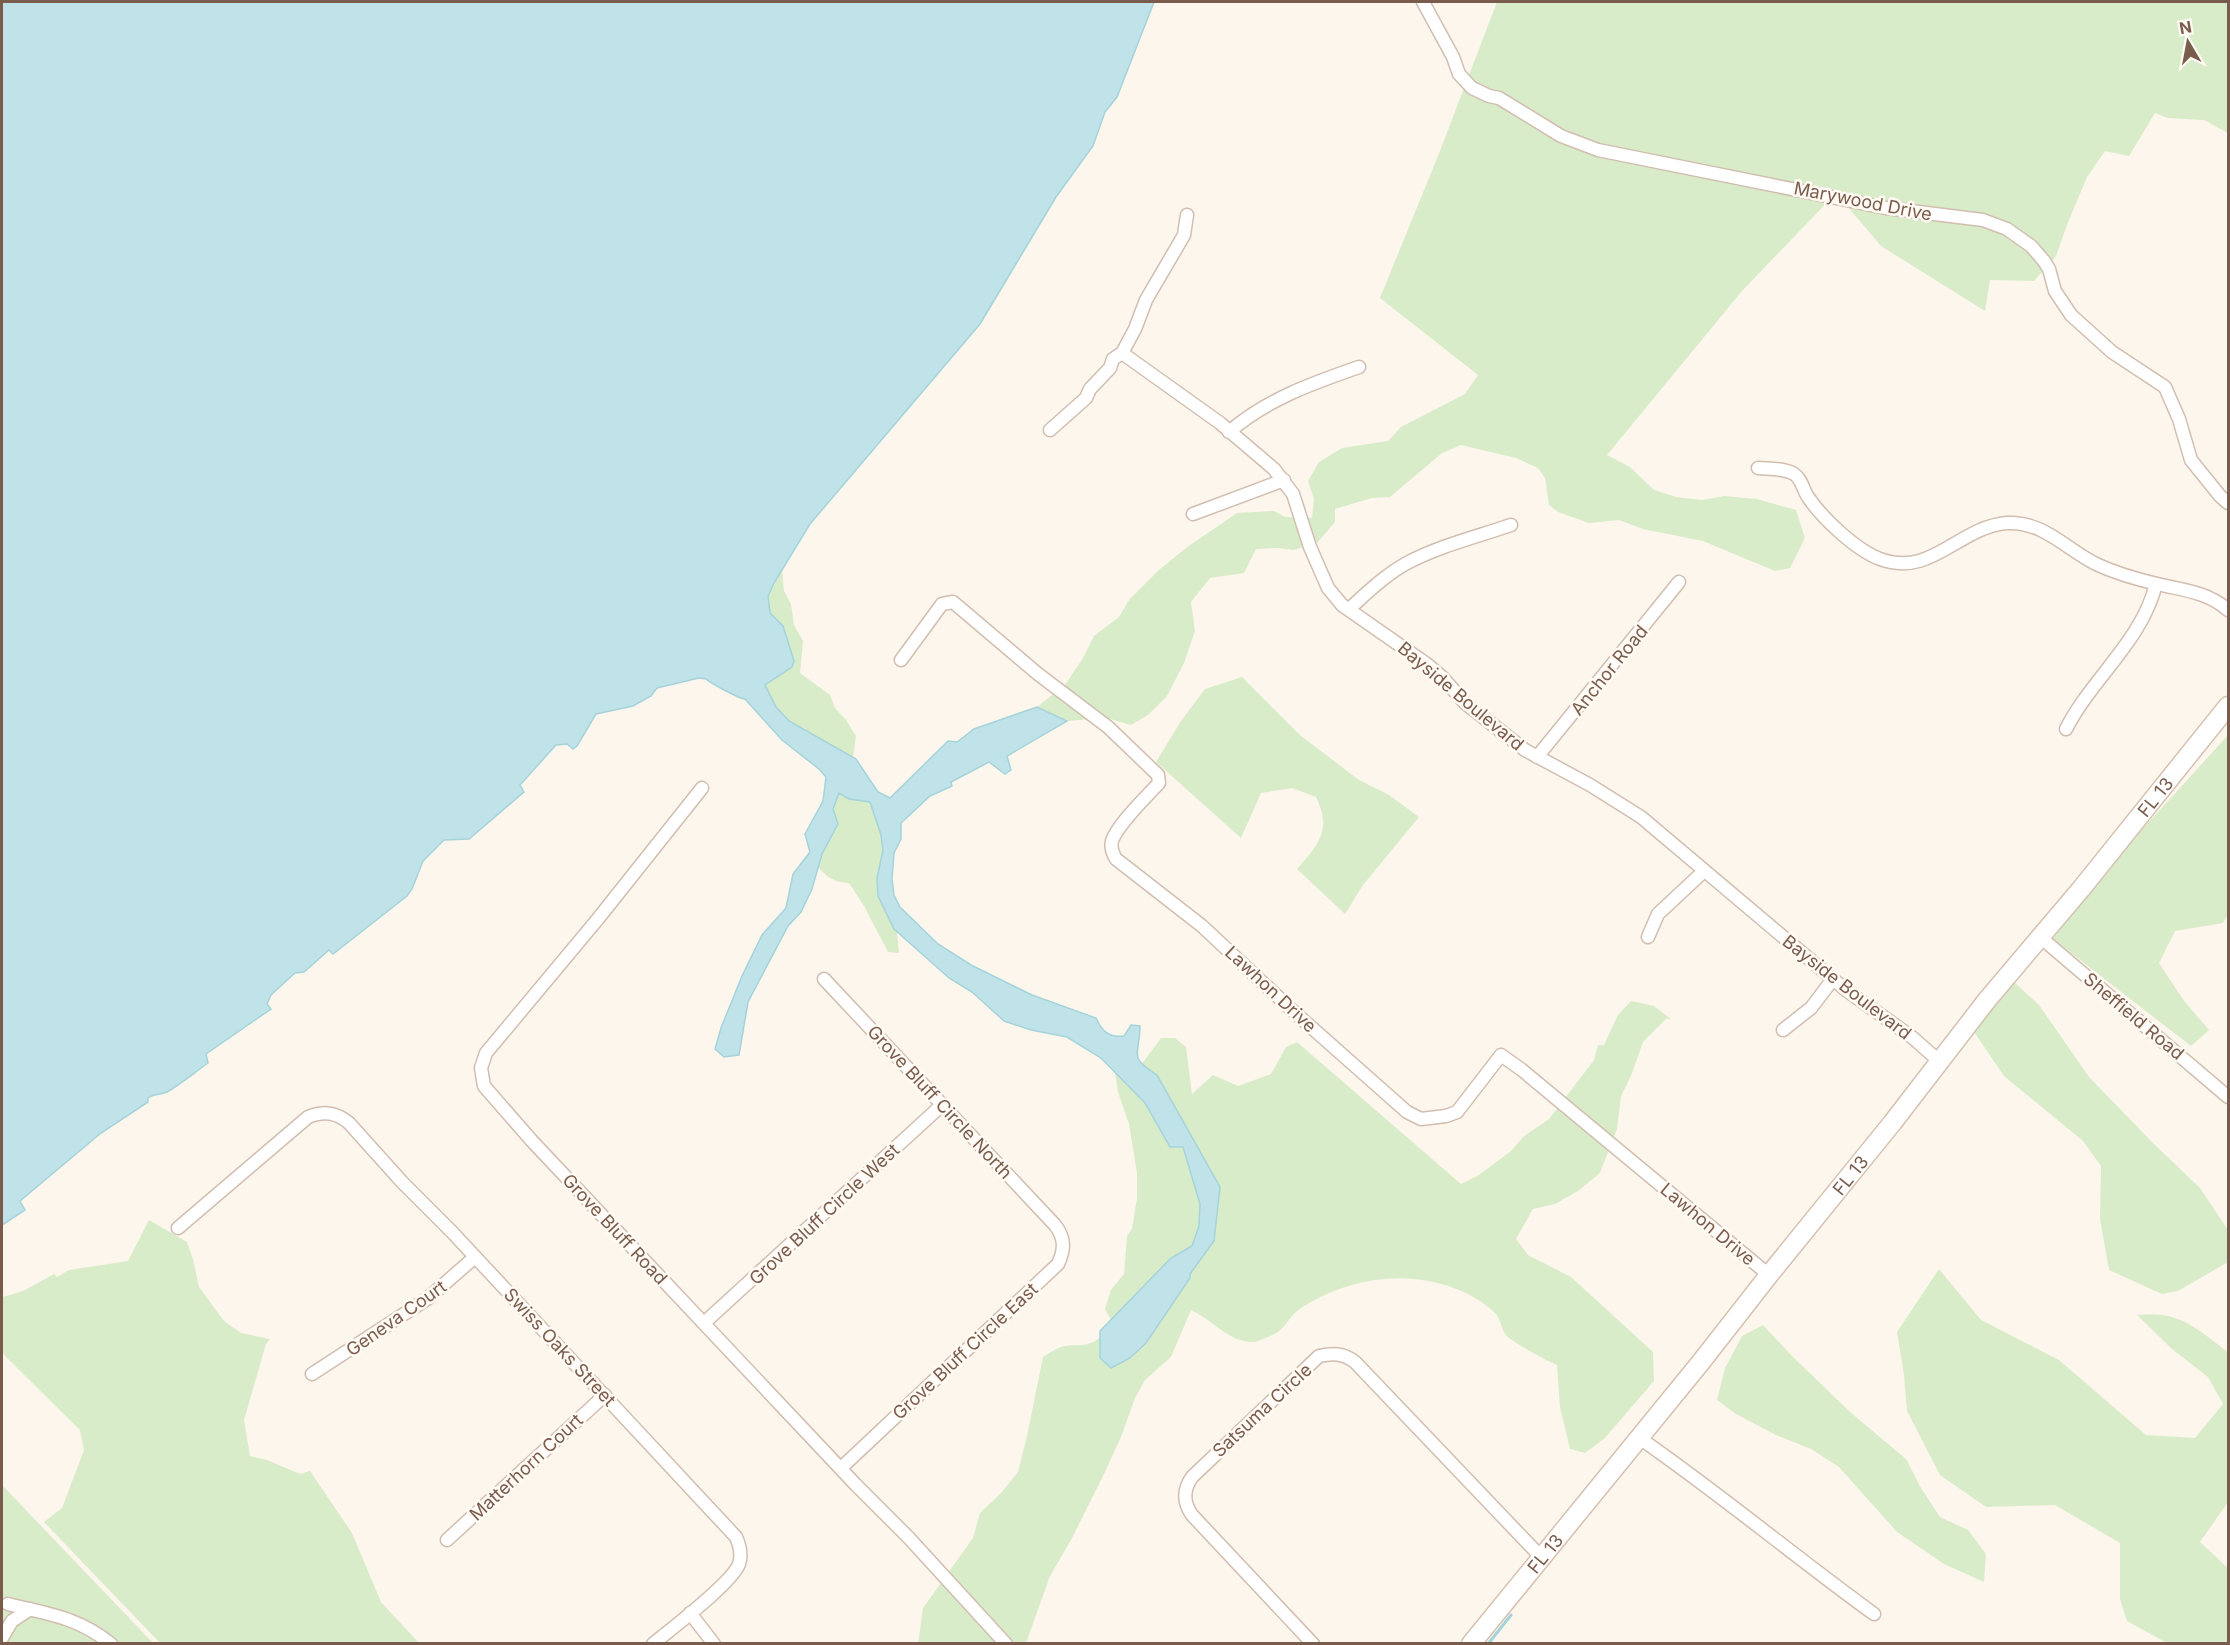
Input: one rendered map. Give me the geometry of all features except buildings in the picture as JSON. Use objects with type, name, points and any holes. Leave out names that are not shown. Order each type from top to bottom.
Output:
[{"type":"main road","name":"FL 13","points":[[1470,1644],[1701,1362],[2039,936],[2081,890],[2229,706]]},
{"type":"street","name":"Marywood Drive","points":[[1423,2],[1453,57],[1459,74],[1465,81],[1480,93],[1499,98],[1561,136],[1579,144],[1598,150],[1886,208],[1983,220],[2015,234],[2031,246],[2049,269],[2055,291],[2071,315],[2112,352],[2164,387],[2179,419],[2190,460],[2220,496],[2229,503]]},
{"type":"street","points":[[1050,430],[1086,398],[1090,389],[1110,368],[1113,359],[1122,353],[1135,329],[1146,300],[1184,235],[1187,215]]},
{"type":"street","name":"Bayside Boulevard","points":[[1122,353],[1229,432],[1284,480],[1297,505],[1311,547],[1334,598],[1443,678],[1494,728],[1538,758],[1590,785],[1641,817],[1833,979],[1913,1038],[1939,1061]]},
{"type":"street","points":[[1229,432],[1243,420],[1280,397],[1359,367]]},
{"type":"street","points":[[1758,468],[1794,473],[1817,509],[1856,546],[1880,559],[1899,564],[1916,563],[1924,561],[1980,530],[2009,523],[2023,524],[2048,533],[2098,565],[2156,584],[2200,593],[2213,598],[2229,610]]},
{"type":"street","points":[[1193,514],[1284,480]]},
{"type":"street","points":[[1349,609],[1389,574],[1406,564],[1443,547],[1510,525]]},
{"type":"street","name":"Anchor Road","points":[[1538,758],[1679,582]]},
{"type":"street","points":[[2066,729],[2074,712],[2094,683],[2132,636],[2146,613],[2156,584]]},
{"type":"street","name":"Lawhon Drive","points":[[901,660],[942,604],[953,602],[1038,674],[1108,727],[1158,775],[1159,783],[1112,841],[1113,854],[1116,859],[1202,926],[1294,1012],[1407,1112],[1420,1119],[1446,1116],[1457,1112],[1501,1055],[1769,1275]]},
{"type":"street","name":"Grove Bluff Road","points":[[702,788],[597,920],[486,1053],[481,1068],[484,1086],[532,1141],[909,1538],[1006,1644]]},
{"type":"street","points":[[1648,937],[1658,915],[1704,871]]},
{"type":"street","name":"Sheffield Road","points":[[2039,936],[2229,1097]]},
{"type":"street","name":"Grove Bluff Circle North","points":[[825,979],[1055,1225]]},
{"type":"street","points":[[1783,1030],[1811,1008],[1833,979]]},
{"type":"street","name":"Grove Bluff Circle West","points":[[704,1323],[943,1104]]},
{"type":"street","name":"Swiss Oaks Street","points":[[178,1228],[304,1119],[317,1113],[342,1117],[736,1537],[740,1545],[740,1562],[736,1570],[690,1613]]},
{"type":"street","name":"Grove Bluff Circle East","points":[[841,1468],[1058,1264],[1064,1248],[1060,1232],[1055,1225]]},
{"type":"street","name":"Geneva Court","points":[[312,1374],[427,1299],[475,1257]]},
{"type":"street","name":"Satsuma Circle","points":[[1313,1644],[1192,1515],[1187,1508],[1185,1492],[1192,1477],[1319,1356],[1330,1353],[1342,1354],[1355,1362],[1541,1557]]},
{"type":"street","name":"Matterhorn Court","points":[[447,1540],[605,1395]]},
{"type":"street","points":[[1638,1437],[1682,1467],[1874,1614]]},
{"type":"street","points":[[5,1599],[30,1609],[52,1613],[80,1623],[111,1644]]},
{"type":"street","points":[[5,1599],[12,1621]]},
{"type":"street","points":[[2,1638],[12,1621],[30,1609]]},
{"type":"street","points":[[653,1644],[690,1613],[714,1644]]},
{"type":"green space","points":[[1497,2],[2228,2],[2228,133],[2204,120],[2168,118],[2155,113],[2129,156],[2105,151],[2087,177],[2056,256],[2034,281],[1990,280],[1985,311],[1881,246],[1836,193],[1742,291],[1607,455],[1630,467],[1654,490],[1676,497],[1702,500],[1724,496],[1757,499],[1796,510],[1805,538],[1790,568],[1775,571],[1703,541],[1643,529],[1619,520],[1589,523],[1558,512],[1549,505],[1545,478],[1538,468],[1516,458],[1461,445],[1442,453],[1390,497],[1372,498],[1335,509],[1335,522],[1318,542],[1294,550],[1256,549],[1244,573],[1210,578],[1191,602],[1195,631],[1184,663],[1167,696],[1148,715],[1131,725],[1107,718],[1067,721],[1037,707],[1065,685],[1094,636],[1119,617],[1129,600],[1160,569],[1186,548],[1237,513],[1274,511],[1285,517],[1312,518],[1314,499],[1308,481],[1319,462],[1342,448],[1388,441],[1401,427],[1465,394],[1478,375],[1380,298]]},
{"type":"green space","points":[[782,570],[784,591],[791,604],[794,625],[803,641],[800,673],[830,695],[835,708],[856,736],[853,758],[789,721],[776,707],[765,685],[792,667],[783,626],[770,613],[768,596]]},
{"type":"green space","points":[[1242,677],[1301,736],[1359,780],[1389,795],[1419,817],[1363,885],[1345,914],[1297,869],[1312,852],[1321,836],[1323,819],[1316,797],[1292,788],[1261,793],[1241,838],[1156,762],[1181,721],[1205,689]]},
{"type":"green space","points":[[2228,735],[2228,914],[2223,923],[2175,931],[2159,963],[2184,1001],[2209,1030],[2191,1046],[2053,939],[2101,875]]},
{"type":"green space","points":[[839,792],[849,799],[870,802],[881,835],[883,850],[877,878],[894,929],[897,931],[899,953],[888,952],[849,883],[832,879],[818,867],[822,854],[838,824],[833,809]]},
{"type":"green space","points":[[2014,982],[2039,1005],[2089,1077],[2200,1188],[2228,1230],[2228,1262],[2178,1291],[2162,1294],[2109,1270],[2100,1219],[2101,1166],[2083,1141],[2004,1076],[1972,1029]]},
{"type":"green space","points":[[1631,1001],[1654,1006],[1671,1019],[1666,1019],[1643,1042],[1621,1096],[1617,1129],[1600,1173],[1578,1191],[1555,1204],[1533,1209],[1516,1239],[1528,1255],[1571,1277],[1653,1352],[1654,1381],[1605,1438],[1585,1453],[1570,1449],[1560,1407],[1557,1365],[1530,1351],[1504,1333],[1498,1316],[1479,1300],[1448,1286],[1400,1278],[1355,1284],[1313,1301],[1296,1312],[1279,1331],[1255,1342],[1229,1335],[1191,1310],[1171,1357],[1145,1380],[1135,1398],[1105,1472],[1050,1576],[1026,1643],[918,1644],[923,1608],[973,1538],[980,1513],[1001,1493],[1018,1472],[1043,1357],[1061,1347],[1091,1343],[1100,1337],[1100,1358],[1146,1343],[1214,1241],[1220,1187],[1157,1075],[1141,1065],[1161,1038],[1175,1038],[1186,1047],[1192,1094],[1213,1075],[1238,1086],[1271,1074],[1286,1047],[1297,1042],[1461,1184],[1479,1175],[1511,1151],[1523,1137],[1549,1119],[1594,1060],[1598,1045],[1604,1045],[1618,1015]]},
{"type":"green space","points":[[1115,1072],[1145,1103],[1170,1147],[1183,1147],[1200,1204],[1199,1226],[1192,1246],[1171,1258],[1111,1320],[1105,1309],[1111,1290],[1124,1274],[1127,1236],[1132,1229],[1137,1198],[1137,1173],[1129,1124],[1118,1092]]},
{"type":"green space","points":[[149,1220],[187,1242],[199,1287],[224,1321],[241,1333],[270,1339],[266,1344],[244,1420],[250,1456],[267,1460],[300,1474],[310,1471],[352,1533],[381,1602],[419,1643],[160,1643],[44,1522],[62,1508],[84,1450],[80,1430],[5,1356],[2,1350],[3,1297],[23,1291],[54,1274],[57,1277],[69,1270],[128,1261]]},
{"type":"green space","points":[[1939,1269],[1981,1320],[2059,1360],[2146,1435],[2195,1438],[2223,1404],[2208,1377],[2172,1349],[2137,1315],[2152,1314],[2177,1318],[2197,1329],[2228,1352],[2228,1502],[2200,1542],[2228,1568],[2228,1643],[2167,1643],[2127,1621],[2120,1599],[2120,1543],[2055,1505],[1986,1507],[1940,1475],[1907,1411],[1897,1332]]},
{"type":"green space","points":[[1763,1325],[1850,1412],[1906,1459],[1940,1517],[1968,1530],[1986,1554],[1984,1582],[1944,1564],[1897,1532],[1839,1467],[1811,1449],[1776,1435],[1736,1414],[1717,1400],[1725,1368],[1742,1336]]},
{"type":"green space","points":[[2,1485],[153,1643],[2,1643]]},
{"type":"water","points":[[2,2],[1154,2],[1117,97],[1105,112],[1093,146],[1056,197],[980,324],[810,524],[774,583],[768,596],[770,613],[783,626],[794,661],[792,667],[765,685],[776,707],[789,721],[856,759],[878,792],[890,798],[948,741],[957,742],[974,729],[1037,707],[1067,721],[1007,756],[1011,770],[1005,774],[989,762],[951,782],[952,786],[930,796],[901,823],[901,839],[894,853],[892,879],[894,895],[900,907],[938,944],[971,965],[1032,995],[1096,1018],[1101,1027],[1110,1035],[1124,1036],[1131,1025],[1140,1026],[1138,1059],[1157,1075],[1220,1187],[1214,1241],[1146,1343],[1130,1358],[1111,1368],[1100,1358],[1100,1331],[1171,1258],[1192,1246],[1199,1226],[1200,1204],[1183,1147],[1170,1147],[1145,1103],[1101,1058],[1067,1037],[1031,1030],[1004,1021],[972,992],[949,978],[894,929],[878,896],[877,878],[883,850],[881,835],[870,802],[849,799],[839,793],[833,809],[838,824],[822,854],[812,889],[801,912],[788,926],[748,1002],[739,1055],[724,1057],[715,1049],[742,976],[762,935],[786,908],[793,874],[810,852],[805,834],[823,801],[826,777],[782,740],[745,699],[706,679],[699,678],[657,688],[651,696],[633,706],[596,714],[577,746],[573,749],[567,744],[556,745],[520,785],[524,792],[469,839],[444,840],[423,861],[407,896],[333,954],[329,950],[304,972],[295,973],[271,995],[267,1004],[271,1009],[206,1054],[208,1063],[183,1082],[167,1092],[148,1098],[148,1102],[101,1133],[20,1201],[25,1210],[2,1225]]},
{"type":"waterway","points":[[1488,1644],[1511,1615]]}]
